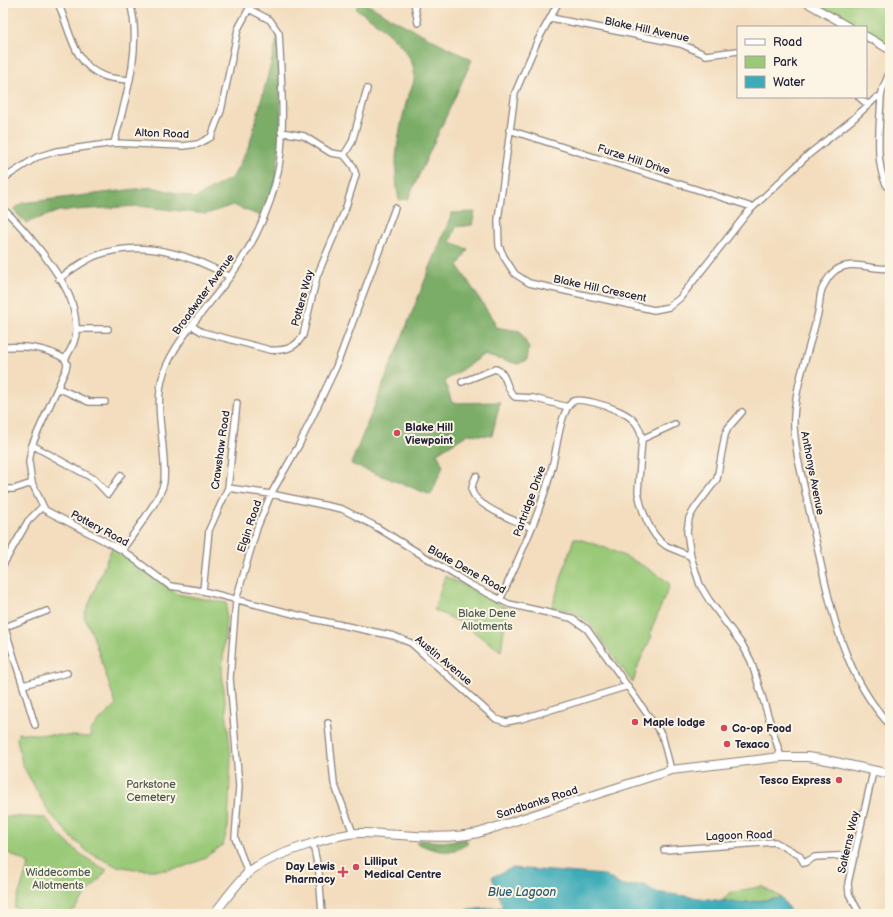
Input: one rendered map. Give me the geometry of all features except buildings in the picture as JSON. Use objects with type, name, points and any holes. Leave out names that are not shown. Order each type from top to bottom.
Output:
[{"type":"main road","name":"Sandbanks Road","points":[[214,914],[248,873],[270,860],[313,844],[353,833],[440,838],[467,836],[671,770],[781,757],[822,759],[874,772],[890,774]]},
{"type":"street","points":[[58,3],[78,54],[90,68],[104,76],[128,80]]},
{"type":"street","points":[[114,143],[135,42],[135,27],[130,3]]},
{"type":"street","points":[[414,3],[418,22]]},
{"type":"street","name":"Blake Hill Crescent","points":[[558,3],[537,42],[515,93],[498,220],[499,246],[508,265],[520,279],[529,283],[654,310],[669,307],[680,298],[698,277],[752,207],[808,155],[877,97],[882,97]]},
{"type":"street","points":[[807,3],[848,26]]},
{"type":"street","name":"Broadwater Avenue","points":[[122,550],[159,495],[164,482],[160,398],[164,372],[179,345],[230,277],[256,235],[275,184],[281,151],[279,33],[270,20],[250,6]]},
{"type":"street","name":"Alton Road","points":[[4,178],[37,158],[57,151],[114,143],[183,146],[198,144],[211,137],[221,111],[238,29],[250,6]]},
{"type":"street","name":"Blake Hill Avenue","points":[[551,18],[681,44],[706,55],[737,51]]},
{"type":"street","points":[[867,37],[890,50]]},
{"type":"street","points":[[890,71],[883,88],[882,97],[880,163],[884,180],[890,190]]},
{"type":"street","points":[[281,132],[304,136],[331,153],[344,155],[352,142],[368,89]]},
{"type":"street","points":[[860,98],[868,105]]},
{"type":"street","name":"Furze Hill Drive","points":[[509,130],[752,207]]},
{"type":"street","name":"Potters Way","points":[[192,326],[202,332],[270,350],[279,351],[292,348],[300,341],[318,276],[355,180],[353,166],[344,155]]},
{"type":"street","name":"Elgin Road","points":[[248,873],[235,838],[239,786],[230,678],[236,600],[258,528],[271,494],[299,445],[336,367],[395,208]]},
{"type":"street","points":[[3,209],[13,217],[59,279],[72,303],[76,329],[108,329]]},
{"type":"street","points":[[59,279],[97,256],[114,250],[135,249],[156,251],[196,260],[230,277]]},
{"type":"street","name":"Anthonys Avenue","points":[[890,268],[862,265],[845,267],[835,271],[825,284],[820,295],[818,314],[801,373],[794,416],[794,435],[798,459],[839,637],[859,682],[882,716],[890,725]]},
{"type":"street","name":"Pottery Road","points":[[76,329],[73,346],[65,359],[67,364],[66,369],[32,445],[29,462],[32,482],[45,510],[63,521],[122,550],[170,586],[203,591],[236,600]]},
{"type":"street","points":[[3,347],[31,347],[45,350],[65,359]]},
{"type":"street","points":[[462,382],[495,369],[503,374],[509,390],[514,397],[520,399],[534,398],[568,407],[576,400],[616,409],[630,417],[638,425],[642,439],[638,477],[640,501],[656,536],[660,541],[691,557]]},
{"type":"street","points":[[58,388],[89,402],[104,402]]},
{"type":"street","name":"Crawshaw Road","points":[[203,591],[209,530],[228,488],[237,403]]},
{"type":"street","name":"Partridge Drive","points":[[500,600],[549,479],[564,415],[568,407]]},
{"type":"street","points":[[742,412],[728,428],[717,479],[689,518],[687,532],[691,557],[700,585],[709,600],[743,646],[751,661],[781,757]]},
{"type":"street","points":[[642,439],[675,424]]},
{"type":"street","points":[[32,445],[94,480],[108,494],[121,475]]},
{"type":"street","points":[[476,476],[472,487],[475,496],[501,515],[530,527]]},
{"type":"street","points":[[3,489],[14,489],[32,482]]},
{"type":"street","name":"Blake Dene Road","points":[[228,488],[271,494],[342,509],[373,525],[471,585],[500,600],[509,604],[571,618],[577,621],[587,629],[662,735],[671,770]]},
{"type":"street","points":[[3,565],[25,526],[43,506]]},
{"type":"street","name":"Austin Avenue","points":[[236,600],[394,636],[410,643],[496,719],[502,722],[521,719],[628,686]]},
{"type":"street","points":[[35,725],[4,624],[47,612]]},
{"type":"street","points":[[23,684],[67,673]]},
{"type":"street","points":[[328,723],[334,783],[353,833]]},
{"type":"street","name":"Salterns Way","points":[[860,914],[848,889],[854,855],[874,772]]},
{"type":"street","name":"Lagoon Road","points":[[664,850],[766,842],[783,845],[798,855],[804,863],[815,857],[854,855]]},
{"type":"street","points":[[313,844],[319,873],[322,914]]},
{"type":"green space","points":[[359,3],[366,3],[387,16],[472,60],[408,199],[399,200],[396,163],[406,103],[413,83],[414,71],[412,62],[400,44],[382,27],[356,9]]},
{"type":"green space","points":[[807,3],[890,3],[890,50],[867,37],[867,26],[847,26]]},
{"type":"green space","points":[[279,33],[281,132],[275,184],[263,217],[233,205],[206,214],[138,206],[59,211],[26,223],[13,210],[22,203],[152,187],[195,198],[233,177],[250,143]]},
{"type":"green space","points":[[475,212],[472,225],[456,227],[450,242],[468,249],[458,266],[494,321],[495,327],[520,331],[529,348],[527,360],[518,364],[483,355],[445,381],[452,403],[500,402],[492,436],[468,434],[437,453],[443,466],[431,495],[351,464],[452,213]]},
{"type":"green space","points":[[574,538],[598,545],[624,556],[649,569],[670,584],[650,633],[652,636],[639,663],[633,683],[590,624],[572,613],[552,607]]},
{"type":"green space","name":"Parkstone Cemetery","points":[[112,547],[121,552],[177,594],[227,603],[222,672],[231,755],[228,827],[223,845],[201,860],[183,867],[166,870],[142,870],[116,866],[88,852],[73,839],[48,811],[22,764],[17,739],[18,733],[91,737],[90,730],[116,705],[93,636],[84,616]]},
{"type":"green space","name":"Blake Dene Allotments","points":[[445,576],[507,608],[501,651],[458,621],[434,610]]},
{"type":"green space","name":"Widdecombe Allotments","points":[[3,816],[46,818],[73,848],[89,860],[107,870],[70,914],[29,914],[14,907],[29,864],[3,850]]},
{"type":"green space","points":[[466,839],[468,843],[455,850],[449,851],[436,850],[416,843],[420,840],[442,842]]},
{"type":"green space","points":[[762,886],[782,898],[739,903],[723,900],[729,893]]},
{"type":"water","name":"Blue Lagoon","points":[[512,868],[605,875],[622,886],[645,885],[655,892],[739,903],[782,898],[792,914],[459,914],[467,910],[503,907],[492,877]]},
{"type":"place","name":"Blake Hill Viewpoint","points":[[397,433]]},
{"type":"place","name":"Maple lodge","points":[[635,722]]},
{"type":"place","name":"Co-op Food","points":[[724,728]]},
{"type":"place","name":"Texaco","points":[[727,744]]},
{"type":"place","name":"Tesco Express","points":[[839,780]]},
{"type":"place","name":"Lilliput Medical Centre","points":[[356,867]]},
{"type":"place","name":"Day Lewis Pharmacy","points":[[343,872]]}]
